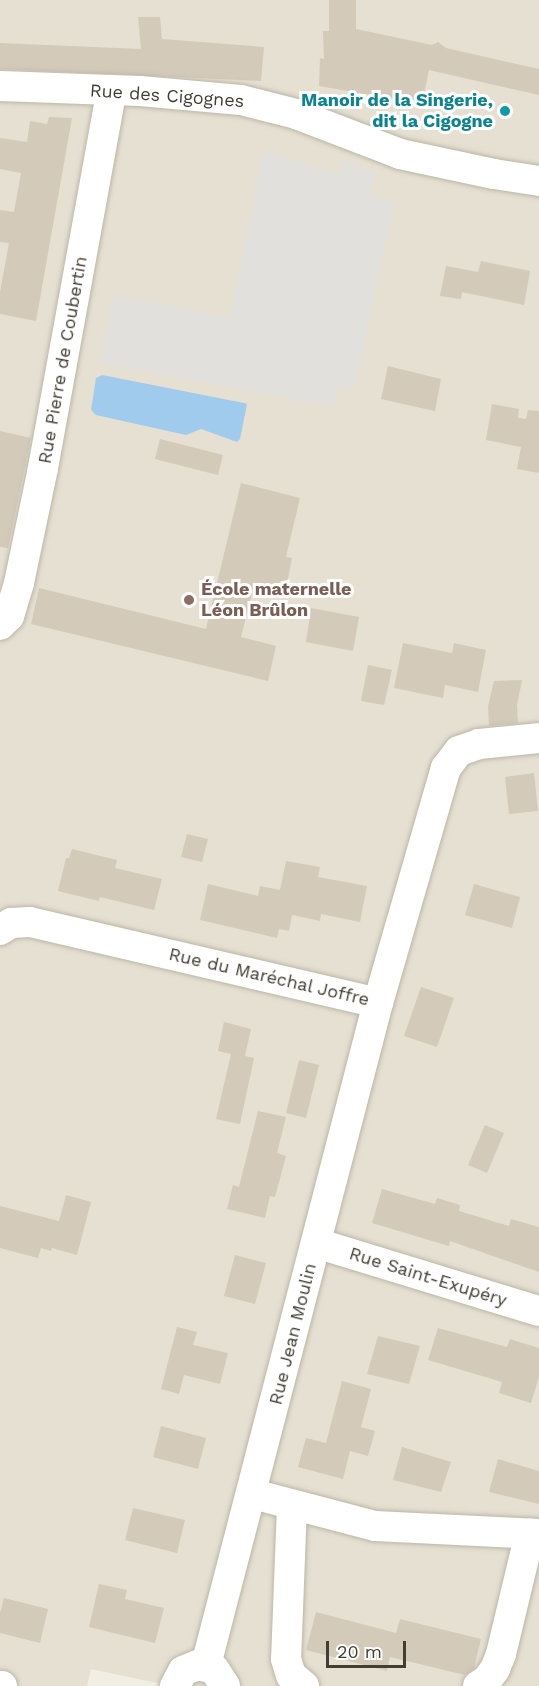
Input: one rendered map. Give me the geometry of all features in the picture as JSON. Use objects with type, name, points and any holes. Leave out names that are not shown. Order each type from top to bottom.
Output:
[{"type":"street","name":"Rue des Cigognes","points":[[0,86],[210,96],[266,106],[400,154],[539,181]]},
{"type":"street","name":"Rue Pierre de Coubertin","points":[[0,625],[9,616],[19,583],[39,491],[112,90]]},
{"type":"street","name":"Rue du Maréchal Joffre","points":[[0,930],[11,923],[30,922],[378,1003],[446,768],[459,751],[479,744],[539,738]]},
{"type":"street","name":"Rue Jean Moulin","points":[[216,1676],[253,1494],[378,1003]]},
{"type":"street","name":"Rue Saint-Exupéry","points":[[316,1243],[539,1311]]},
{"type":"street","points":[[253,1494],[386,1527],[534,1534],[501,1654],[495,1669],[487,1680],[478,1686]]},
{"type":"street","points":[[292,1504],[286,1659],[291,1675],[304,1686]]},
{"type":"street","points":[[175,1686],[183,1671],[190,1666],[216,1676]]},
{"type":"shaded area","points":[[0,0],[539,0],[539,1686],[171,1686],[91,1669],[87,1686],[0,1686]]},
{"type":"shaded area","points":[[264,151],[338,174],[345,161],[376,172],[368,196],[394,203],[354,389],[337,387],[334,407],[100,363],[113,295],[230,317]]},
{"type":"water","points":[[102,375],[247,404],[240,439],[237,442],[201,429],[186,435],[96,415],[91,410],[96,378]]},
{"type":"building","points":[[329,0],[356,0],[356,29],[432,45],[438,42],[446,48],[539,69],[539,95],[429,70],[422,104],[319,86],[320,58],[324,59],[323,31],[329,31]]},
{"type":"building","points":[[138,17],[160,17],[162,39],[264,47],[261,81],[0,69],[0,43],[141,49]]},
{"type":"building","points":[[49,117],[72,118],[36,321],[0,314],[0,292],[9,243],[0,242],[0,210],[14,212],[21,173],[0,169],[0,138],[27,142],[30,121],[47,124]]},
{"type":"building","points":[[481,261],[530,271],[524,305],[462,292],[461,299],[440,296],[446,266],[478,272]]},
{"type":"building","points":[[388,366],[441,379],[435,411],[381,399]]},
{"type":"building","points":[[492,404],[519,409],[518,418],[526,419],[528,410],[539,411],[539,473],[517,469],[521,447],[486,440]]},
{"type":"building","points":[[0,431],[31,438],[8,548],[0,547]]},
{"type":"building","points":[[160,439],[223,455],[218,475],[155,459]]},
{"type":"building","points":[[241,483],[300,498],[286,557],[292,558],[285,594],[254,586],[241,637],[276,646],[268,681],[31,624],[39,588],[206,629]]},
{"type":"building","points":[[311,608],[359,617],[353,651],[306,642]]},
{"type":"building","points":[[403,643],[452,653],[454,643],[486,650],[478,692],[445,685],[443,698],[394,688]]},
{"type":"building","points":[[368,665],[392,670],[384,705],[361,701]]},
{"type":"building","points":[[522,680],[517,705],[518,723],[489,726],[488,706],[494,681]]},
{"type":"building","points":[[534,773],[538,811],[509,814],[505,777]]},
{"type":"building","points":[[187,834],[208,839],[202,862],[181,857]]},
{"type":"building","points":[[72,849],[117,860],[115,868],[162,879],[154,910],[100,897],[99,901],[58,891],[66,858],[69,858]]},
{"type":"building","points":[[286,861],[320,867],[318,877],[367,886],[360,922],[321,914],[320,921],[292,915],[289,931],[279,929],[277,938],[200,920],[208,884],[258,896],[260,886],[280,890]]},
{"type":"building","points":[[474,884],[520,897],[512,928],[465,915]]},
{"type":"building","points":[[421,987],[454,998],[437,1047],[404,1036]]},
{"type":"building","points":[[224,1022],[251,1029],[245,1056],[254,1058],[240,1124],[216,1119],[231,1054],[218,1051]]},
{"type":"building","points":[[299,1060],[319,1065],[306,1118],[286,1113]]},
{"type":"building","points":[[258,1111],[286,1117],[277,1153],[286,1156],[275,1197],[270,1196],[265,1218],[227,1209],[233,1185],[239,1187]]},
{"type":"building","points":[[485,1125],[504,1133],[487,1173],[468,1165]]},
{"type":"building","points":[[382,1189],[435,1204],[437,1198],[460,1205],[459,1211],[509,1226],[511,1219],[539,1227],[539,1272],[450,1241],[449,1246],[372,1223]]},
{"type":"building","points":[[66,1195],[91,1202],[77,1255],[52,1248],[51,1251],[41,1248],[38,1258],[0,1248],[0,1206],[59,1221]]},
{"type":"building","points":[[235,1255],[266,1263],[255,1304],[224,1296]]},
{"type":"building","points":[[177,1327],[197,1332],[193,1345],[228,1353],[220,1384],[184,1375],[179,1394],[161,1389]]},
{"type":"building","points":[[438,1328],[507,1347],[510,1339],[539,1348],[539,1377],[531,1403],[499,1393],[502,1382],[428,1360]]},
{"type":"building","points":[[378,1336],[420,1346],[409,1384],[367,1374]]},
{"type":"building","points":[[342,1381],[371,1389],[361,1427],[375,1431],[368,1456],[350,1451],[343,1479],[298,1467],[306,1438],[326,1443]]},
{"type":"building","points":[[161,1426],[206,1438],[198,1469],[153,1457]]},
{"type":"building","points":[[402,1447],[451,1462],[441,1492],[393,1480]]},
{"type":"building","points":[[498,1459],[539,1471],[539,1504],[489,1492]]},
{"type":"building","points":[[133,1508],[185,1520],[177,1553],[125,1540]]},
{"type":"building","points":[[99,1584],[127,1590],[125,1599],[164,1608],[155,1643],[89,1627]]},
{"type":"building","points":[[4,1598],[48,1609],[40,1643],[0,1633],[0,1613]]},
{"type":"building","points":[[316,1612],[396,1633],[400,1619],[481,1639],[474,1668],[465,1675],[390,1657],[387,1671],[306,1650]]},
{"type":"place","name":"Manoir de la Singerie, dit la Cigogne","points":[[505,111]]},
{"type":"place","name":"École maternelle Léon Brûlon","points":[[189,600]]}]
